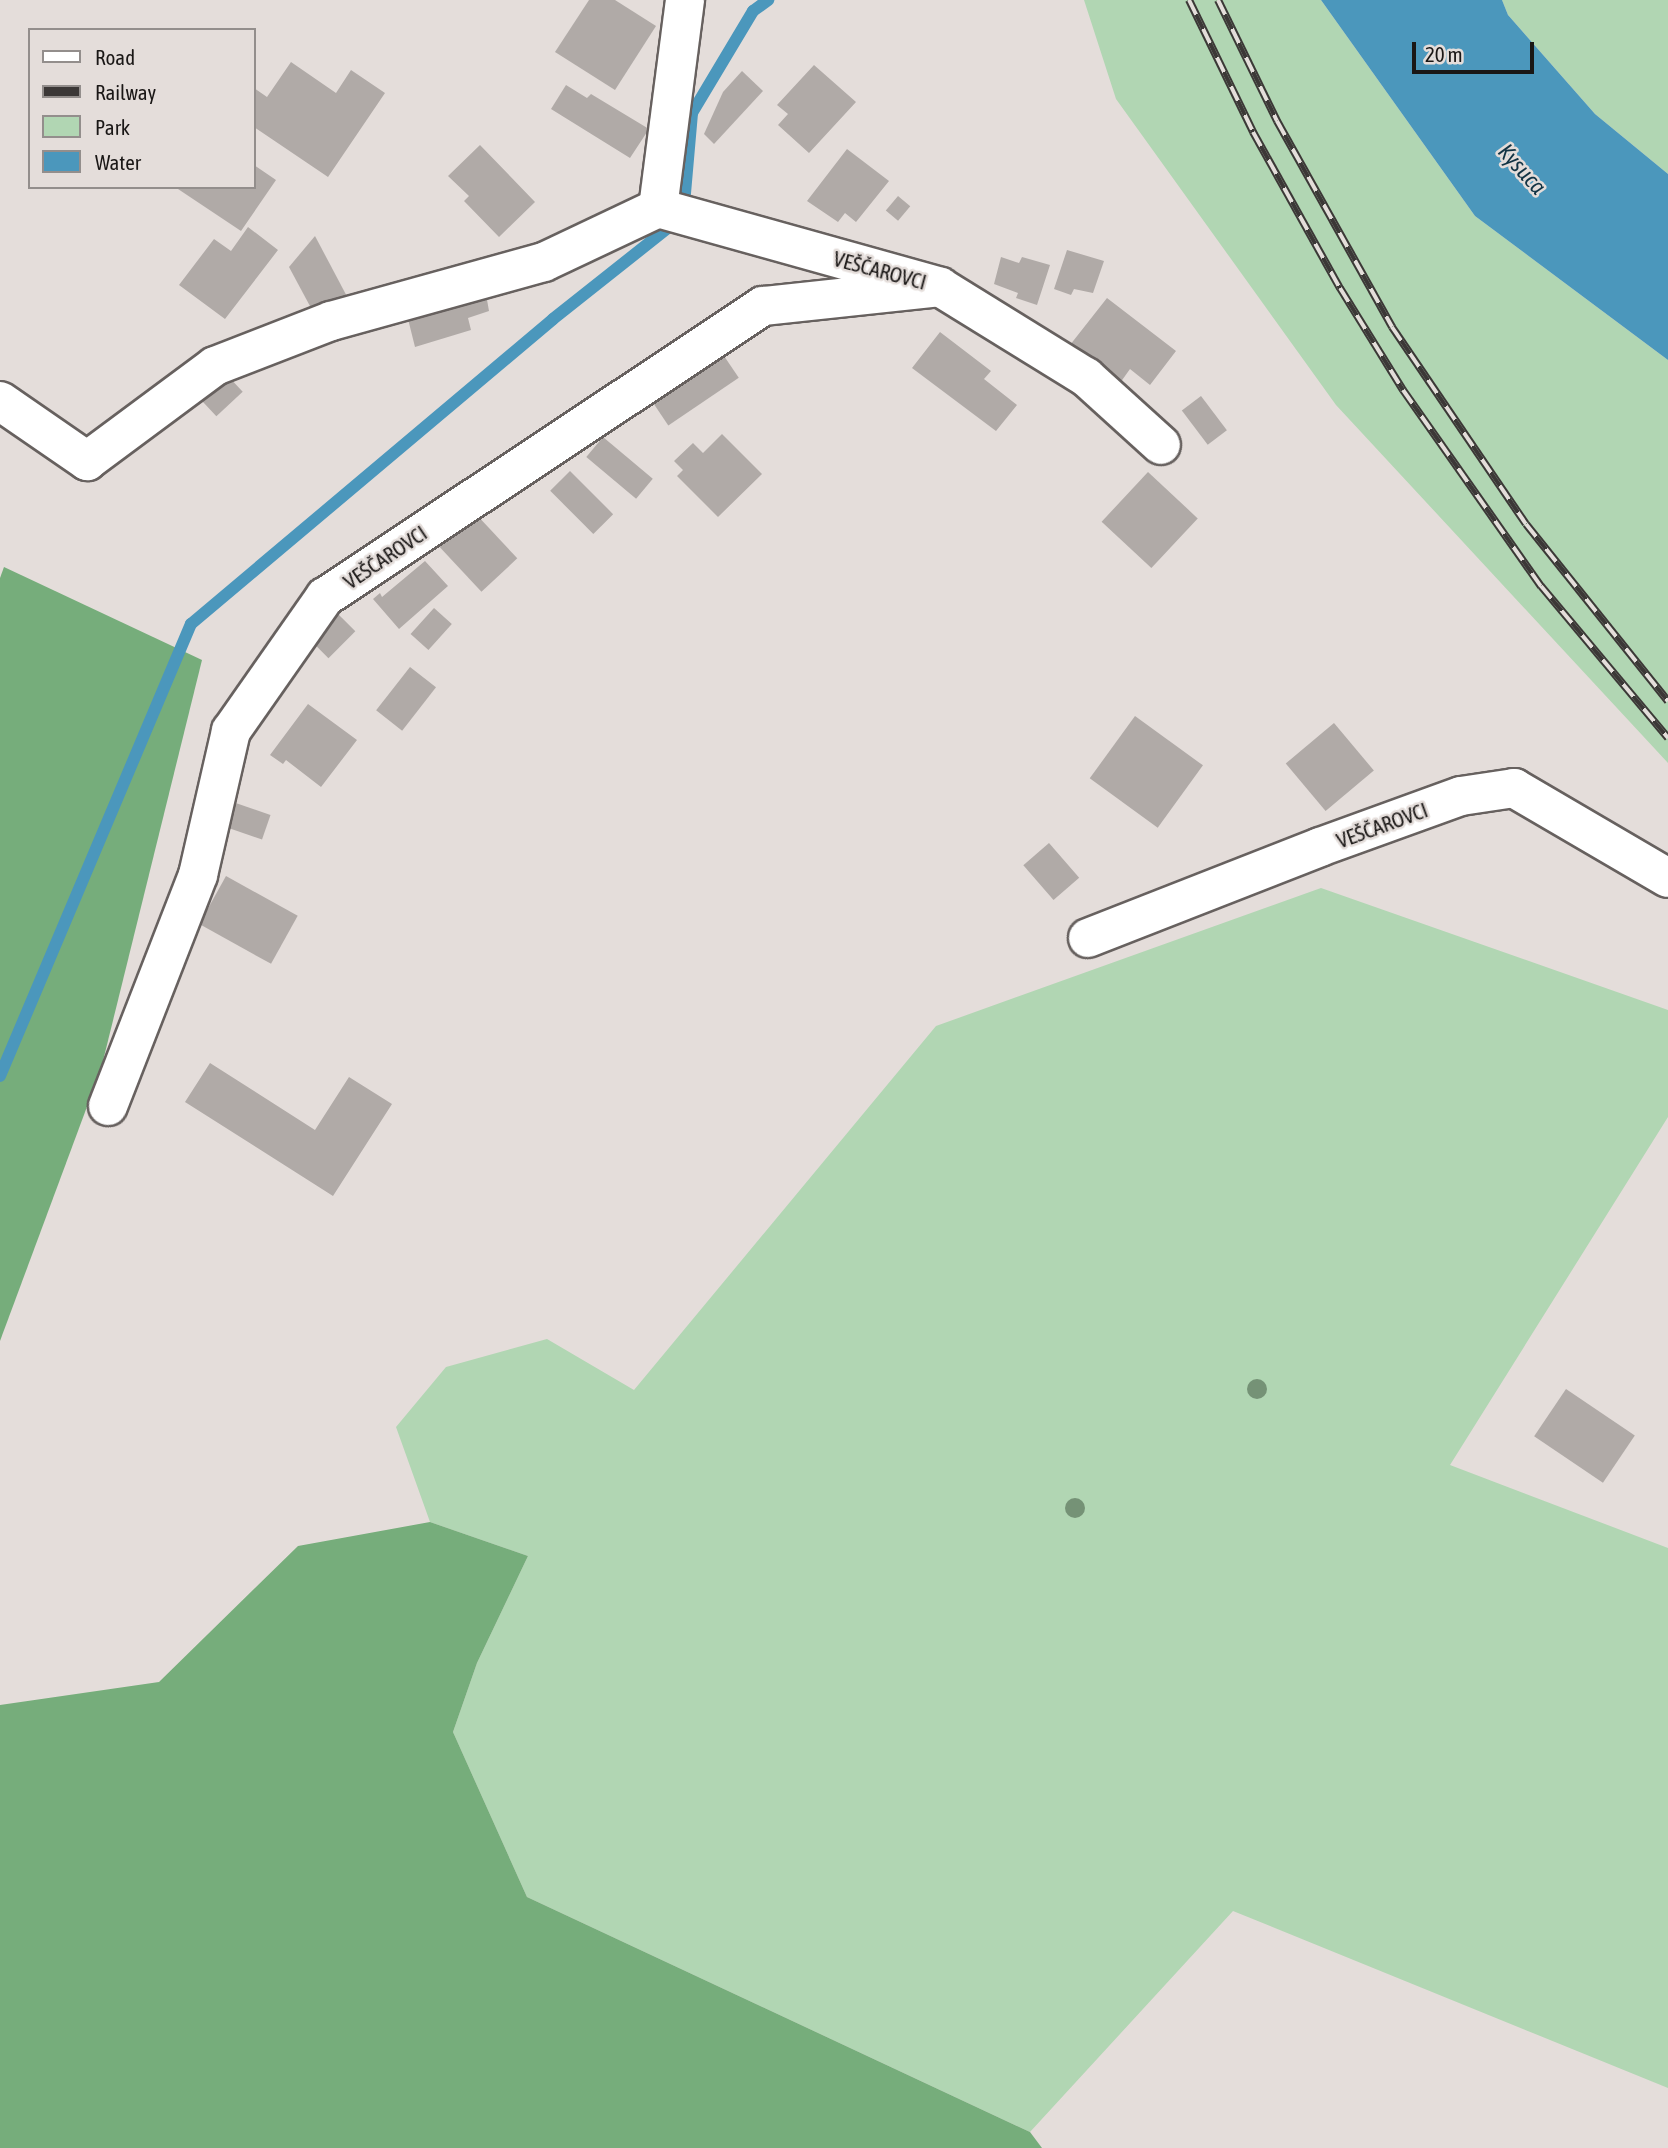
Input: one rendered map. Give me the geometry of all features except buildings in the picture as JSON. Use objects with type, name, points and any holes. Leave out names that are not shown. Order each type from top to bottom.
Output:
[{"type":"street","points":[[0,401],[87,461],[215,366],[331,321],[544,262],[658,208],[685,0]]},
{"type":"street","name":"VEŠČAROVCI","points":[[658,208],[940,287],[1086,377],[1161,445]]},
{"type":"street","name":"VEŠČAROVCI","points":[[108,1106],[198,875],[231,731],[326,597],[763,306],[940,287]]},
{"type":"street","name":"VEŠČAROVCI","points":[[1088,938],[1307,852],[1461,796],[1514,788],[1668,878]]},
{"type":"green space","points":[[1084,0],[1321,0],[1475,216],[1668,360],[1668,763],[1336,405],[1116,99]]},
{"type":"green space","points":[[1502,0],[1668,0],[1668,174],[1595,114],[1508,15]]},
{"type":"green space","points":[[4,567],[202,660],[101,1069],[0,1341],[0,578]]},
{"type":"green space","points":[[1321,888],[1668,1010],[1668,1117],[1450,1465],[1668,1548],[1668,2088],[1233,1911],[1030,2132],[527,1897],[453,1732],[477,1663],[528,1556],[430,1522],[396,1427],[446,1367],[547,1339],[634,1390],[936,1026]]},
{"type":"green space","points":[[430,1522],[528,1556],[477,1663],[453,1732],[527,1897],[1030,2132],[1042,2148],[0,2148],[0,1705],[159,1682],[298,1546]]},
{"type":"water","name":"Kysuca","points":[[1321,0],[1502,0],[1508,15],[1595,114],[1668,174],[1668,360],[1475,216]]},
{"type":"waterway","points":[[0,1076],[191,624],[553,319],[683,216],[692,113],[753,11],[768,0]]},
{"type":"railway","points":[[1189,0],[1253,132],[1340,288],[1403,390],[1541,586],[1668,738]]},
{"type":"railway","points":[[1218,0],[1277,121],[1392,327],[1526,524],[1668,701]]}]
